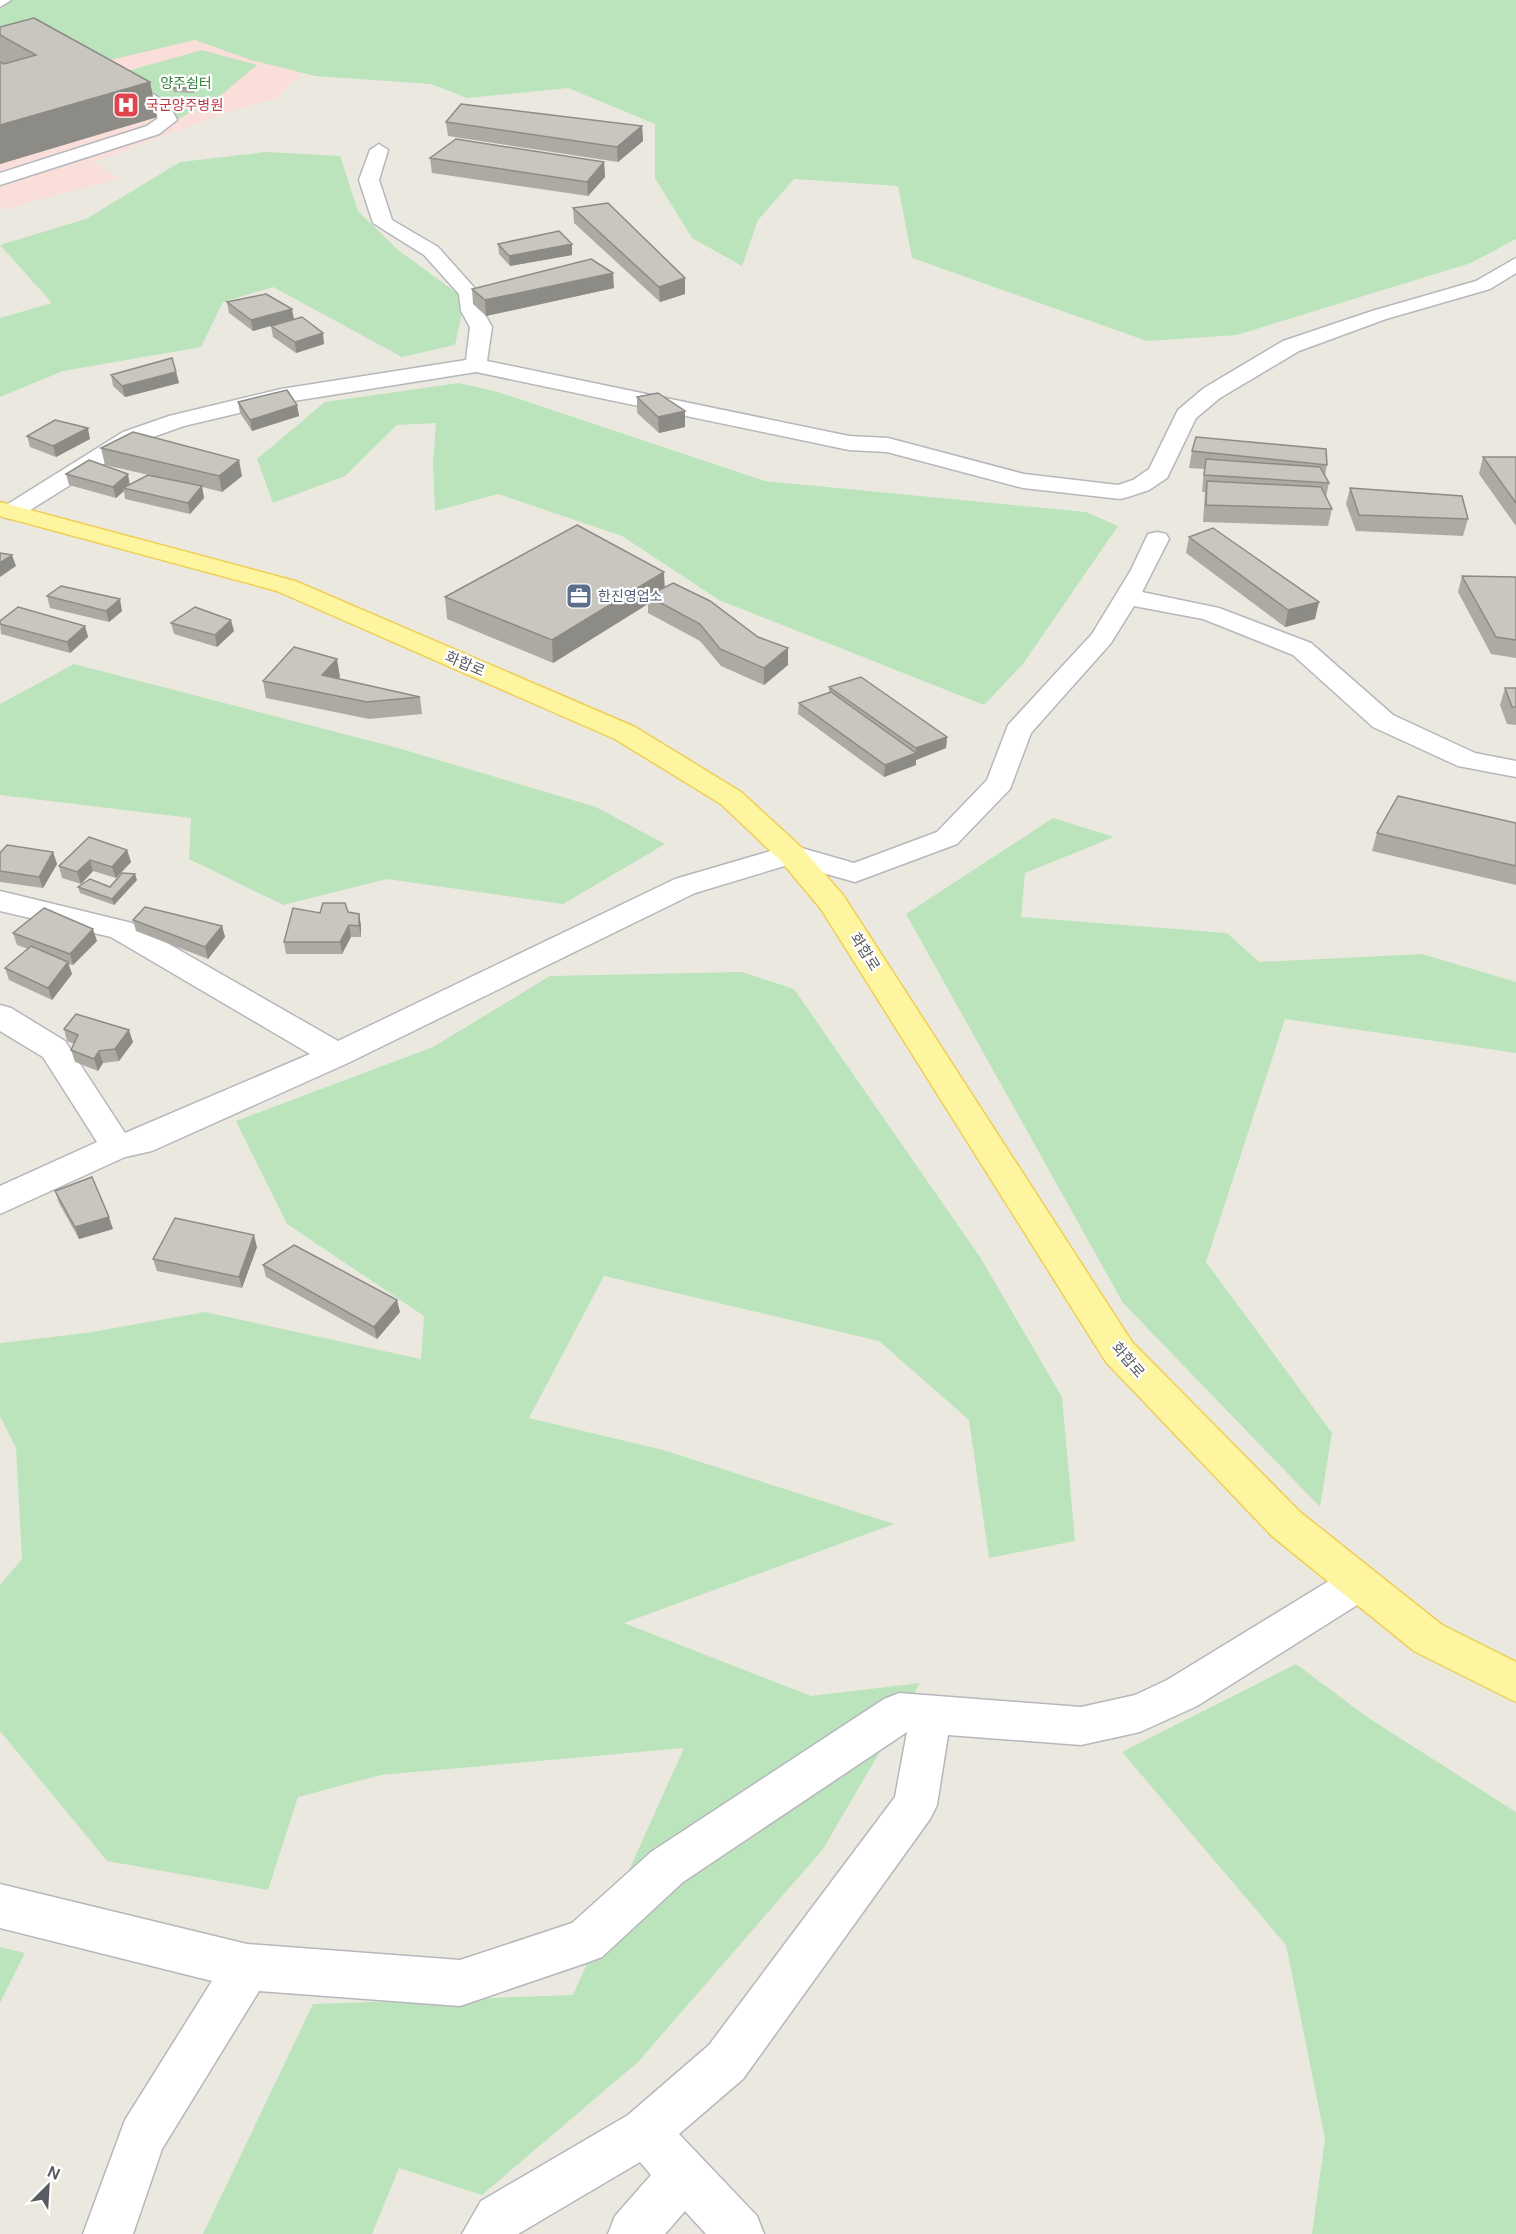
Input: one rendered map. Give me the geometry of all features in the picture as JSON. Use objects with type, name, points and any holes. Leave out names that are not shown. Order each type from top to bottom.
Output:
[{"type":"main road","name":"화합로","points":[[6,511],[286,586],[625,732],[731,798],[791,854],[832,902],[1119,1352],[1286,1524],[1428,1638],[1516,1683]]},
{"type":"street","points":[[0,179],[153,130],[168,120],[165,111],[158,106],[99,74]]},
{"type":"street","points":[[380,150],[369,180],[383,223],[431,251],[469,293],[472,311],[481,327],[476,365]]},
{"type":"street","points":[[6,511],[131,437],[177,421],[281,396],[476,365],[849,443],[888,444],[1023,481],[1120,492],[1141,485],[1159,473],[1186,415],[1212,393],[1248,374],[1291,346],[1379,315],[1483,285],[1516,264]]},
{"type":"street","points":[[0,1201],[117,1148],[141,1142],[337,1055],[685,886],[791,854],[855,873],[947,838],[1000,783],[1018,731],[1102,638],[1127,597],[1157,539]]},
{"type":"street","points":[[1127,597],[1210,613],[1302,650],[1383,722],[1468,760],[1516,769]]},
{"type":"street","points":[[0,901],[121,930],[337,1055]]},
{"type":"street","points":[[0,1016],[54,1049],[117,1148]]},
{"type":"street","points":[[0,1906],[247,1967],[460,1983],[586,1941],[667,1867],[899,1712],[1081,1726],[1140,1713],[1182,1693],[1359,1583]]},
{"type":"street","points":[[487,2234],[498,2218],[645,2132],[726,2062],[915,1805],[931,1714]]},
{"type":"street","points":[[108,2234],[142,2137],[247,1967]]},
{"type":"street","points":[[645,2132],[739,2234]]},
{"type":"street","points":[[633,2234],[684,2174]]},
{"type":"shaded area","name":"국군양주병원","points":[[0,0],[384,0],[330,42],[278,98],[227,112],[94,162],[119,179],[0,210]]},
{"type":"green space","points":[[12,0],[1516,0],[1516,239],[1471,263],[1237,335],[1147,341],[912,258],[898,186],[794,179],[758,220],[742,266],[692,238],[655,178],[655,124],[568,88],[467,98],[431,84],[315,76],[251,60],[195,40],[110,60],[0,36],[0,10]]},
{"type":"green space","name":"양주쉼터","points":[[202,50],[257,65],[220,96],[171,123],[113,75]]},
{"type":"green space","points":[[266,152],[340,156],[358,211],[398,250],[465,299],[455,345],[402,357],[273,287],[223,302],[201,347],[63,371],[0,397],[0,318],[52,303],[0,245],[86,219],[180,162]]},
{"type":"green space","points":[[459,383],[498,392],[765,481],[1086,512],[1118,526],[1023,664],[984,705],[719,600],[622,536],[498,494],[435,511],[433,463],[436,423],[397,425],[345,476],[273,503],[257,459],[325,402]]},
{"type":"green space","points":[[74,664],[398,748],[596,807],[665,844],[563,904],[387,879],[283,905],[189,859],[191,818],[0,795],[0,704]]},
{"type":"green space","points":[[1053,818],[1114,837],[1025,873],[1021,917],[1227,933],[1259,962],[1422,954],[1516,982],[1516,1053],[1285,1019],[1206,1262],[1332,1433],[1320,1507],[1123,1303],[906,914]]},
{"type":"green space","points":[[742,972],[794,989],[980,1257],[1062,1397],[1075,1541],[989,1558],[969,1420],[879,1341],[604,1276],[529,1418],[663,1450],[894,1524],[624,1623],[811,1696],[920,1683],[823,1849],[638,2062],[482,2195],[399,2168],[372,2234],[203,2234],[313,2004],[573,1995],[684,1748],[381,1775],[298,1797],[268,1890],[107,1861],[0,1731],[0,1585],[22,1559],[16,1448],[0,1416],[0,1343],[86,1333],[205,1312],[421,1359],[424,1316],[287,1224],[236,1121],[433,1047],[550,976]]},
{"type":"green space","points":[[1296,1664],[1367,1717],[1516,1812],[1516,2234],[1312,2234],[1325,2139],[1286,1945],[1122,1752]]},
{"type":"green space","points":[[0,1947],[25,1953],[0,2003]]},
{"type":"building","points":[[34,18],[150,82],[0,125],[0,62],[4,64],[36,55],[0,35],[0,27]]},
{"type":"building","points":[[178,81],[197,81],[192,88],[173,88]]},
{"type":"building","points":[[461,104],[642,126],[617,147],[446,122]]},
{"type":"building","points":[[456,139],[604,162],[587,182],[430,158]]},
{"type":"building","points":[[608,203],[685,278],[659,287],[573,208]]},
{"type":"building","points":[[559,231],[572,244],[509,256],[498,244]]},
{"type":"building","points":[[591,259],[613,273],[485,300],[472,289]]},
{"type":"building","points":[[266,294],[292,309],[251,320],[227,302]]},
{"type":"building","points":[[302,317],[323,333],[295,342],[271,326]]},
{"type":"building","points":[[172,358],[176,372],[122,386],[111,375]]},
{"type":"building","points":[[287,390],[297,405],[250,420],[238,402]]},
{"type":"building","points":[[658,393],[685,411],[658,417],[637,397]]},
{"type":"building","points":[[55,420],[88,428],[53,446],[27,436]]},
{"type":"building","points":[[133,432],[239,460],[219,476],[101,448]]},
{"type":"building","points":[[1196,437],[1326,449],[1327,465],[1192,451]]},
{"type":"building","points":[[1483,457],[1516,457],[1516,503]]},
{"type":"building","points":[[1206,459],[1320,467],[1329,483],[1204,475]]},
{"type":"building","points":[[89,460],[128,474],[113,487],[66,474]]},
{"type":"building","points":[[148,475],[202,486],[188,503],[123,488]]},
{"type":"building","points":[[1207,481],[1321,487],[1332,509],[1206,505]]},
{"type":"building","points":[[1350,488],[1462,496],[1468,519],[1359,515]]},
{"type":"building","points":[[577,525],[664,572],[552,640],[445,597]]},
{"type":"building","points":[[1213,528],[1319,602],[1288,610],[1189,537]]},
{"type":"building","points":[[0,553],[12,555],[0,563]]},
{"type":"building","points":[[1462,576],[1516,577],[1516,640],[1496,637]]},
{"type":"building","points":[[673,583],[710,601],[758,637],[788,648],[764,668],[720,649],[700,624],[648,596]]},
{"type":"building","points":[[61,586],[120,599],[106,611],[47,596]]},
{"type":"building","points":[[18,607],[85,626],[67,642],[0,624],[0,621]]},
{"type":"building","points":[[195,607],[231,620],[215,635],[171,623]]},
{"type":"building","points":[[294,647],[337,659],[322,675],[420,697],[367,702],[263,681]]},
{"type":"building","points":[[861,677],[947,737],[916,748],[829,687]]},
{"type":"building","points":[[1505,688],[1516,688],[1516,707],[1512,707]]},
{"type":"building","points":[[831,692],[916,753],[885,765],[799,703]]},
{"type":"building","points":[[1398,796],[1516,823],[1516,866],[1377,833]]},
{"type":"building","points":[[89,837],[127,850],[112,867],[90,860],[77,872],[59,866]]},
{"type":"building","points":[[7,845],[53,852],[39,877],[0,871],[0,853]]},
{"type":"building","points":[[122,873],[135,874],[112,899],[78,887],[90,879],[110,887]]},
{"type":"building","points":[[323,903],[345,903],[348,912],[359,914],[359,926],[349,925],[340,942],[284,942],[293,908],[320,913]]},
{"type":"building","points":[[145,907],[222,926],[205,947],[133,920]]},
{"type":"building","points":[[44,908],[93,929],[70,954],[13,933]]},
{"type":"building","points":[[31,946],[68,962],[48,988],[5,968]]},
{"type":"building","points":[[76,1014],[129,1030],[115,1049],[99,1051],[94,1059],[71,1050],[78,1035],[64,1029]]},
{"type":"building","points":[[92,1177],[109,1217],[75,1227],[55,1191]]},
{"type":"building","points":[[175,1218],[254,1235],[239,1277],[153,1259]]},
{"type":"building","points":[[294,1245],[397,1300],[374,1327],[263,1265]]},
{"type":"place","name":"국군양주병원","points":[[126,105]]},
{"type":"place","name":"한진영업소","points":[[579,596]]}]
